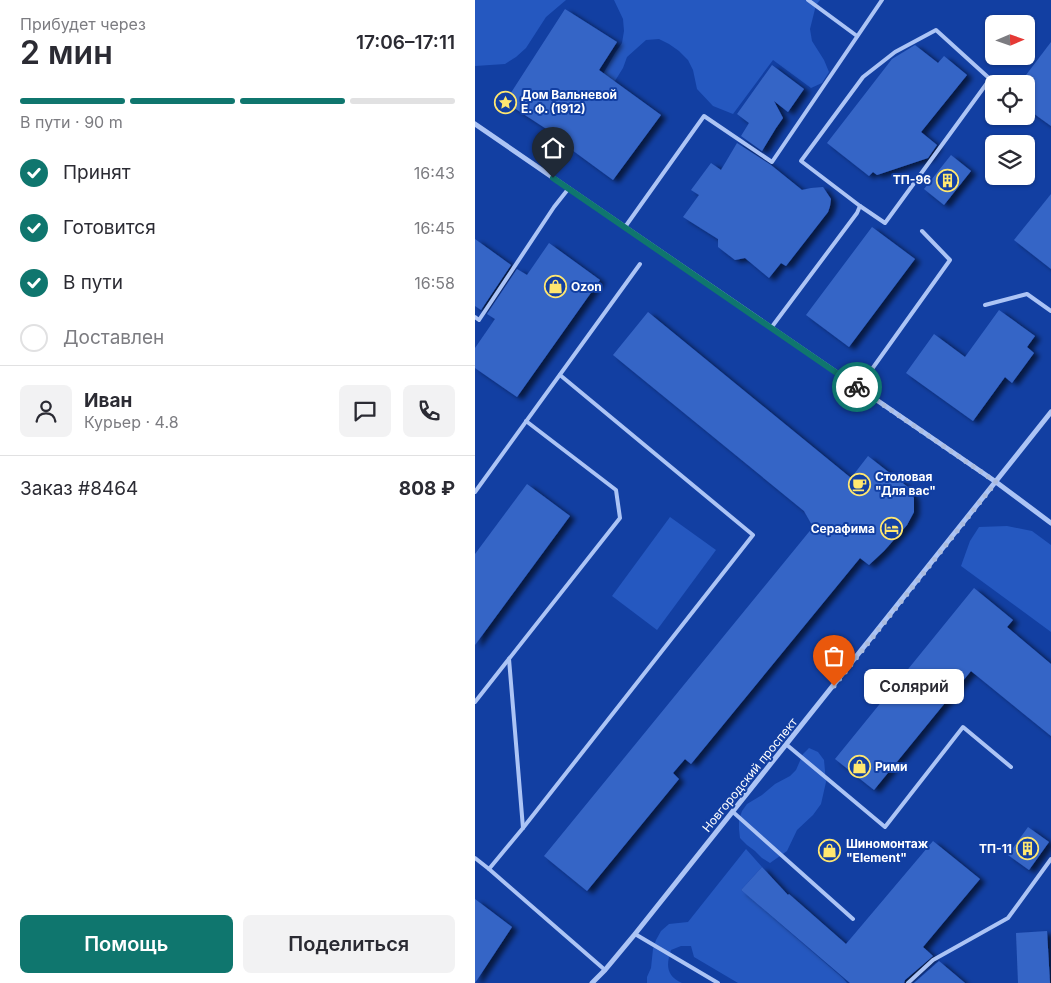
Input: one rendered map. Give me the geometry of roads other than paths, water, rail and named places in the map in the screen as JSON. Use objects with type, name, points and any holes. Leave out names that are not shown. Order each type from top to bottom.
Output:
[{"type":"street","points":[[475,124],[996,482],[1051,523]]},
{"type":"street","name":"Новгородский проспект","points":[[592,983],[635,934],[787,745],[1051,412]]},
{"type":"lane","points":[[808,0],[857,36]]},
{"type":"lane","points":[[625,227],[704,116],[772,162],[882,0]]},
{"type":"lane","points":[[936,30],[990,79],[885,223],[860,206],[801,161],[863,77],[895,52],[936,30]]},
{"type":"lane","points":[[475,325],[477,318],[569,188]]},
{"type":"lane","points":[[771,328],[857,213],[860,206]]},
{"type":"lane","points":[[857,386],[867,376],[950,260],[922,231]]},
{"type":"lane","points":[[475,492],[640,264]]},
{"type":"lane","points":[[985,305],[1027,294],[1051,311]]},
{"type":"lane","points":[[489,869],[753,535],[560,375]]},
{"type":"lane","points":[[475,702],[619,518],[616,490],[526,421]]},
{"type":"lane","points":[[509,659],[523,828]]},
{"type":"lane","points":[[787,745],[885,826],[963,727],[1011,767]]},
{"type":"lane","points":[[733,812],[853,919]]},
{"type":"lane","points":[[475,858],[605,970]]},
{"type":"lane","points":[[908,983],[933,960],[1008,918],[1051,859]]},
{"type":"lane","points":[[635,934],[718,983]]},
{"type":"place","name":"Дом Вальневой Е. Ф. (1912)","points":[[505,102]]},
{"type":"place","name":"ТП-96","points":[[947,180]]},
{"type":"place","name":"Ozon","points":[[555,287]]},
{"type":"place","name":"Столовая \"Для вас\"","points":[[859,484]]},
{"type":"place","name":"Серафима","points":[[891,529]]},
{"type":"place","name":"Солярий","points":[[834,686]]},
{"type":"place","name":"Рими","points":[[859,767]]},
{"type":"place","name":"ТП-11","points":[[1028,849]]},
{"type":"place","name":"Шиномонтаж \"Element\"","points":[[830,851]]}]
